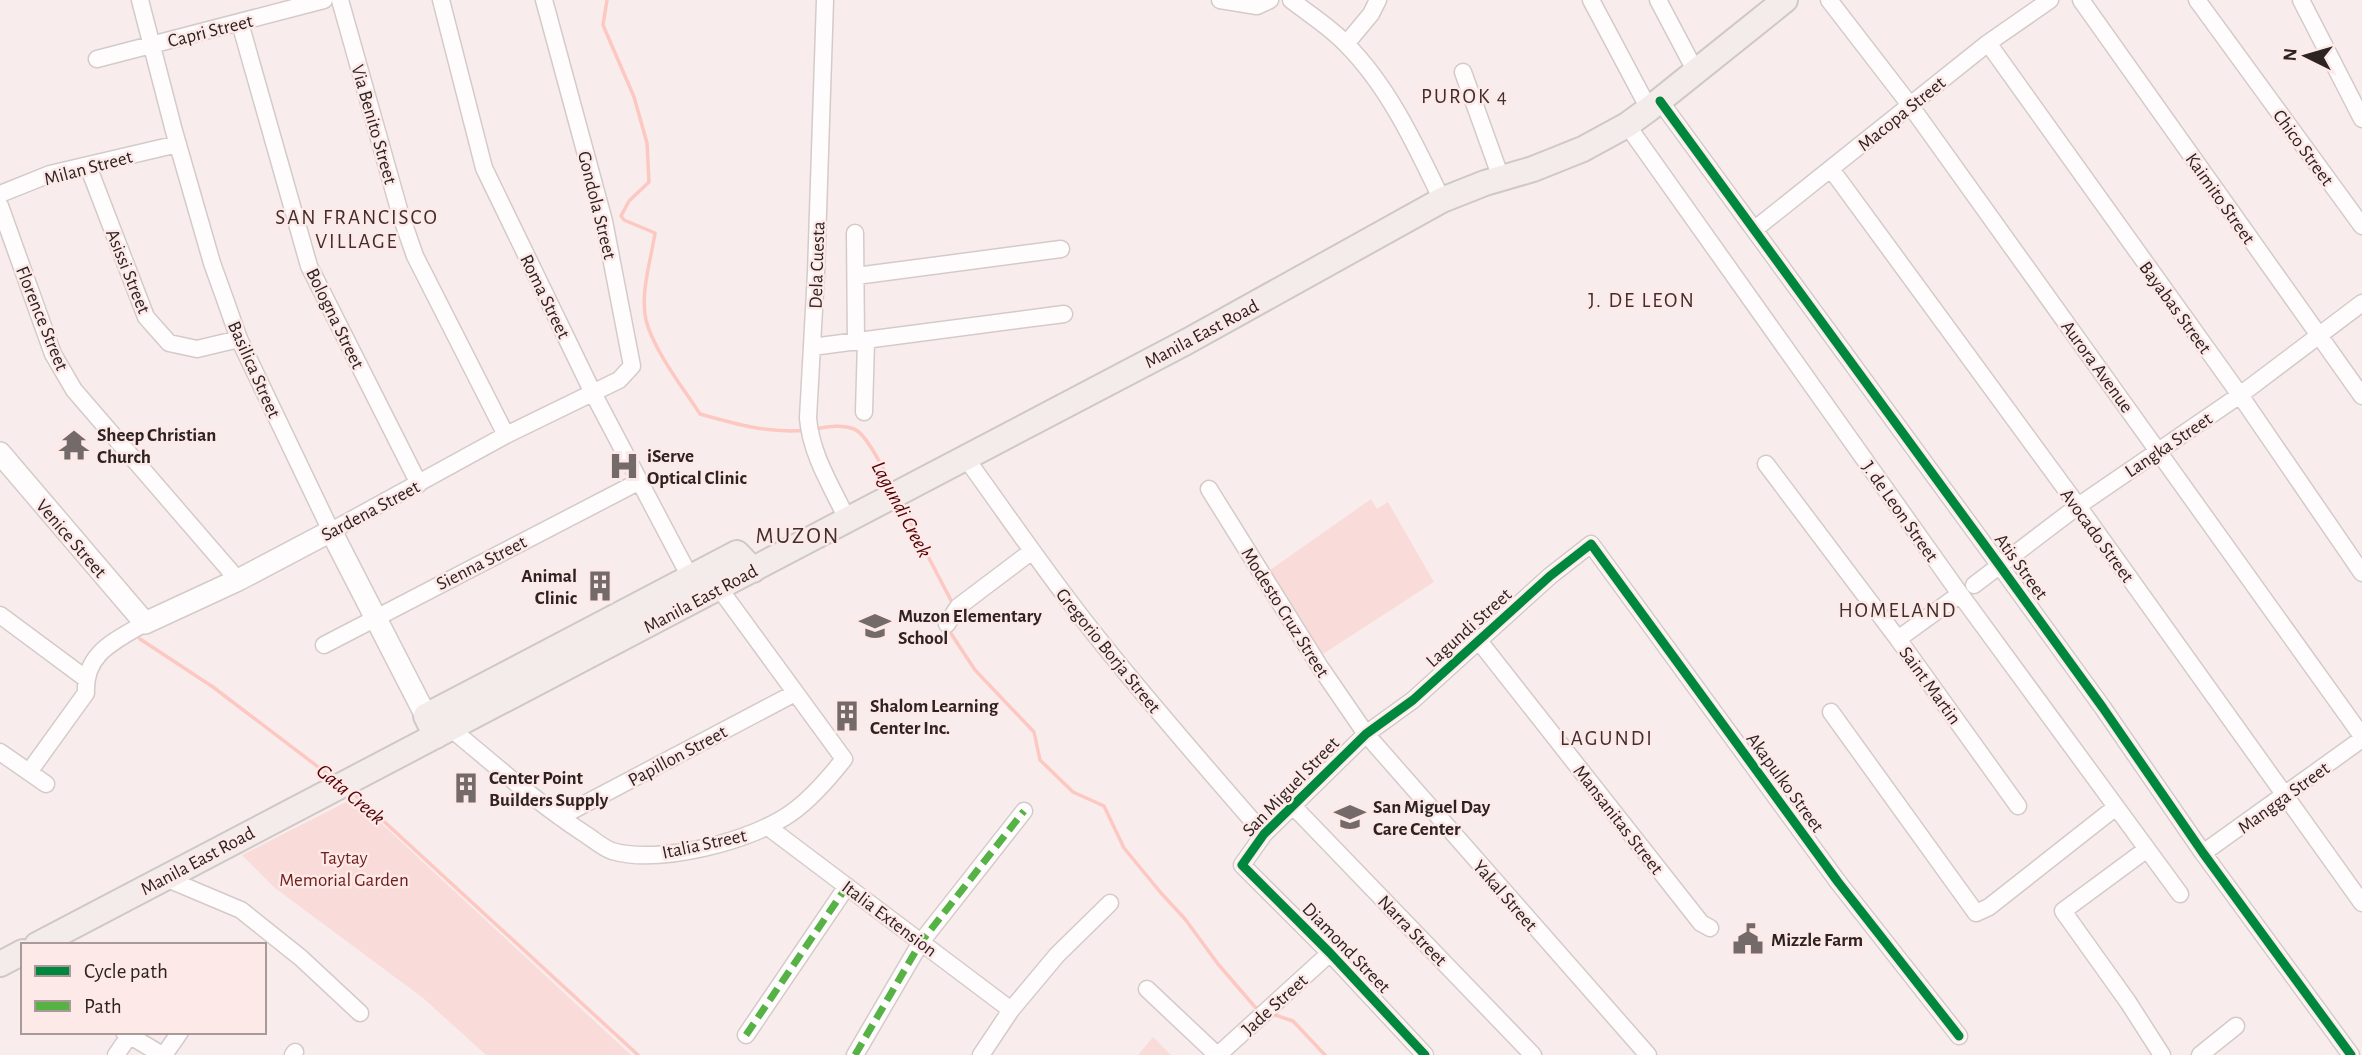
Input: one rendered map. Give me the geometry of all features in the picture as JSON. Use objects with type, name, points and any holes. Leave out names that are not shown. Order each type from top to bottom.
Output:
[{"type":"main road","name":"Manila East Road","points":[[41,943],[341,785],[437,727],[561,658],[703,588],[737,553],[752,570],[1224,322],[1442,200],[1583,149],[1627,125],[1655,105],[1785,0]]},
{"type":"street","name":"Basilica Street","points":[[140,0],[212,263],[239,339],[331,531],[437,727]]},
{"type":"street","name":"Capri Street","points":[[97,59],[324,0]]},
{"type":"street","name":"Via Benito Street","points":[[340,0],[400,213],[415,256],[506,435]]},
{"type":"street","name":"Roma Street","points":[[441,0],[484,168],[593,393],[640,481],[703,588]]},
{"type":"street","name":"Gondola Street","points":[[544,0],[604,221],[631,351],[632,366],[619,380],[593,393]]},
{"type":"street","name":"Dela Cuesta","points":[[825,0],[808,418],[810,436],[818,460],[848,521]]},
{"type":"street","points":[[1220,0],[1257,6],[1270,0]]},
{"type":"street","points":[[1291,0],[1346,44],[1382,89],[1409,132],[1442,200]]},
{"type":"street","points":[[1346,44],[1371,15],[1378,0]]},
{"type":"street","name":"Atis Street","points":[[1591,0],[1655,105],[1755,229],[2351,1055]]},
{"type":"street","points":[[1658,0],[1696,72]]},
{"type":"street","name":"Aurora Avenue","points":[[1829,0],[1910,105],[2362,737]]},
{"type":"street","name":"Macopa Street","points":[[1755,229],[1988,43],[2050,0]]},
{"type":"street","name":"Kaimito Street","points":[[2081,0],[2362,396]]},
{"type":"street","name":"Chico Street","points":[[2197,0],[2362,226]]},
{"type":"street","points":[[2301,0],[2362,119]]},
{"type":"street","name":"Bologna Street","points":[[240,23],[309,267],[419,484]]},
{"type":"street","name":"Bayabas Street","points":[[1988,43],[2240,395],[2362,573]]},
{"type":"street","points":[[1463,72],[1501,178]]},
{"type":"street","name":"J. de Leon Street","points":[[1627,125],[1967,589],[2116,807],[2180,894]]},
{"type":"street","name":"Milan Street","points":[[0,194],[50,174],[178,144]]},
{"type":"street","name":"Asissi Street","points":[[88,166],[146,317],[169,343],[197,349],[239,339]]},
{"type":"street","name":"Avocado Street","points":[[1831,169],[2078,506],[2362,903]]},
{"type":"street","name":"Florence Street","points":[[0,206],[53,354],[74,390],[238,580]]},
{"type":"street","points":[[855,233],[864,412]]},
{"type":"street","points":[[856,276],[1061,249]]},
{"type":"street","name":"Langka Street","points":[[1898,639],[2078,506],[2240,395],[2362,303]]},
{"type":"street","points":[[812,347],[1064,314]]},
{"type":"street","name":"Sardena Street","points":[[145,623],[238,580],[506,435],[593,393]]},
{"type":"street","name":"Venice Street","points":[[0,453],[145,623]]},
{"type":"street","name":"Gregorio Borja Street","points":[[965,457],[1101,642],[1264,834]]},
{"type":"street","name":"Saint Martin","points":[[1766,464],[1898,639],[2018,806]]},
{"type":"street","name":"Sienna Street","points":[[324,645],[375,616],[640,481]]},
{"type":"street","name":"Modesto Cruz Street","points":[[1209,489],[1320,667],[1366,734]]},
{"type":"street","name":"Lagundi Street","points":[[1366,734],[1413,700],[1550,576],[1591,544]]},
{"type":"street","name":"Akapulko Street","points":[[1591,544],[1838,882],[1959,1036]]},
{"type":"street","points":[[947,624],[958,607],[1032,551]]},
{"type":"street","name":"Italia Street","points":[[437,727],[611,851],[649,855],[687,851],[737,840],[768,827],[792,812],[844,759],[795,693],[703,588]]},
{"type":"street","points":[[0,615],[85,678]]},
{"type":"street","points":[[29,772],[86,694],[85,678],[104,647],[145,623]]},
{"type":"street","name":"Mansanitas Street","points":[[1479,641],[1701,923],[1710,928]]},
{"type":"street","name":"Papillon Street","points":[[560,817],[795,693]]},
{"type":"street","points":[[1831,712],[1976,913],[1989,907],[2116,807]]},
{"type":"street","name":"San Miguel Street","points":[[1242,865],[1264,834],[1366,734]]},
{"type":"street","name":"Yakal Street","points":[[1366,734],[1648,1055]]},
{"type":"street","name":"Mangga Street","points":[[2203,853],[2285,796],[2362,737]]},
{"type":"street","points":[[0,752],[46,784]]},
{"type":"street","name":"Narra Street","points":[[1293,806],[1532,1055]]},
{"type":"street","points":[[855,1055],[921,943],[1024,811]]},
{"type":"street","name":"Italia Extension","points":[[768,827],[1011,1010]]},
{"type":"street","points":[[2147,849],[2063,911],[2162,1055]]},
{"type":"street","name":"Diamond Street","points":[[1242,865],[1330,953],[1424,1055]]},
{"type":"street","points":[[165,878],[240,910],[301,958],[360,1013]]},
{"type":"street","points":[[746,1034],[847,886]]},
{"type":"street","points":[[981,1055],[1011,1010],[1057,954],[1110,902]]},
{"type":"street","name":"Jade Street","points":[[1217,1055],[1330,953]]},
{"type":"street","points":[[1147,989],[1217,1055]]},
{"type":"street","points":[[2200,1055],[2236,1026]]},
{"type":"street","points":[[116,1055],[127,1034],[163,1055],[179,1034]]},
{"type":"green space","points":[[1371,499],[1377,509],[1388,502],[1434,582],[1323,654],[1270,570]]},
{"type":"green space","name":"Taytay Memorial Garden","points":[[354,798],[631,1055],[486,1055],[423,998],[275,888],[242,855]]},
{"type":"green space","points":[[1153,1037],[1171,1055],[1138,1055]]},
{"type":"waterway","name":"Lagundi Creek","points":[[607,0],[603,25],[634,97],[647,143],[649,182],[629,201],[621,216],[624,220],[655,233],[644,299],[646,320],[655,343],[700,414],[739,425],[807,430]]},
{"type":"waterway","name":"Lagundi Creek","points":[[814,429],[834,426],[859,432],[891,484]]},
{"type":"waterway","name":"Lagundi Creek","points":[[899,501],[954,606]]},
{"type":"waterway","name":"Lagundi Creek","points":[[948,629],[975,670],[1034,732],[1040,760],[1073,792],[1104,806],[1124,848],[1185,919],[1218,964],[1255,1007],[1261,1010]]},
{"type":"waterway","name":"Gata Creek","points":[[140,639],[213,687],[334,779]]},
{"type":"waterway","name":"Gata Creek","points":[[352,792],[638,1055]]},
{"type":"waterway","name":"Lagundi Creek","points":[[1272,1014],[1293,1021],[1325,1055]]},
{"type":"marked path","points":[[855,1055],[921,942],[1024,811]]},
{"type":"marked path","points":[[746,1035],[847,886]]},
{"type":"cycle path","points":[[1660,101],[2103,708],[2203,853],[2351,1055]]},
{"type":"cycle path","points":[[1425,1055],[1330,953],[1242,865],[1264,834],[1366,734],[1413,700],[1550,576],[1591,544],[1838,882],[1959,1036]]},
{"type":"place","name":"Sheep Christian Church","points":[[74,445]]},
{"type":"place","name":"iServe Optical Clinic","points":[[624,466]]},
{"type":"place","name":"Animal Clinic","points":[[600,586]]},
{"type":"place","name":"Muzon Elementary School","points":[[875,626]]},
{"type":"place","name":"Shalom Learning Center Inc.","points":[[847,716]]},
{"type":"place","name":"Center Point Builders Supply","points":[[466,788]]},
{"type":"place","name":"San Miguel Day Care Center","points":[[1350,817]]},
{"type":"place","name":"Mizzle Farm","points":[[1748,939]]},
{"type":"district","name":"PUROK 4","points":[[1465,96]]},
{"type":"district","name":"SAN FRANCISCO VILLAGE","points":[[357,229]]},
{"type":"district","name":"J. DE LEON","points":[[1642,300]]},
{"type":"district","name":"MUZON","points":[[798,535]]},
{"type":"district","name":"HOMELAND","points":[[1898,610]]},
{"type":"district","name":"LAGUNDI","points":[[1607,738]]}]
